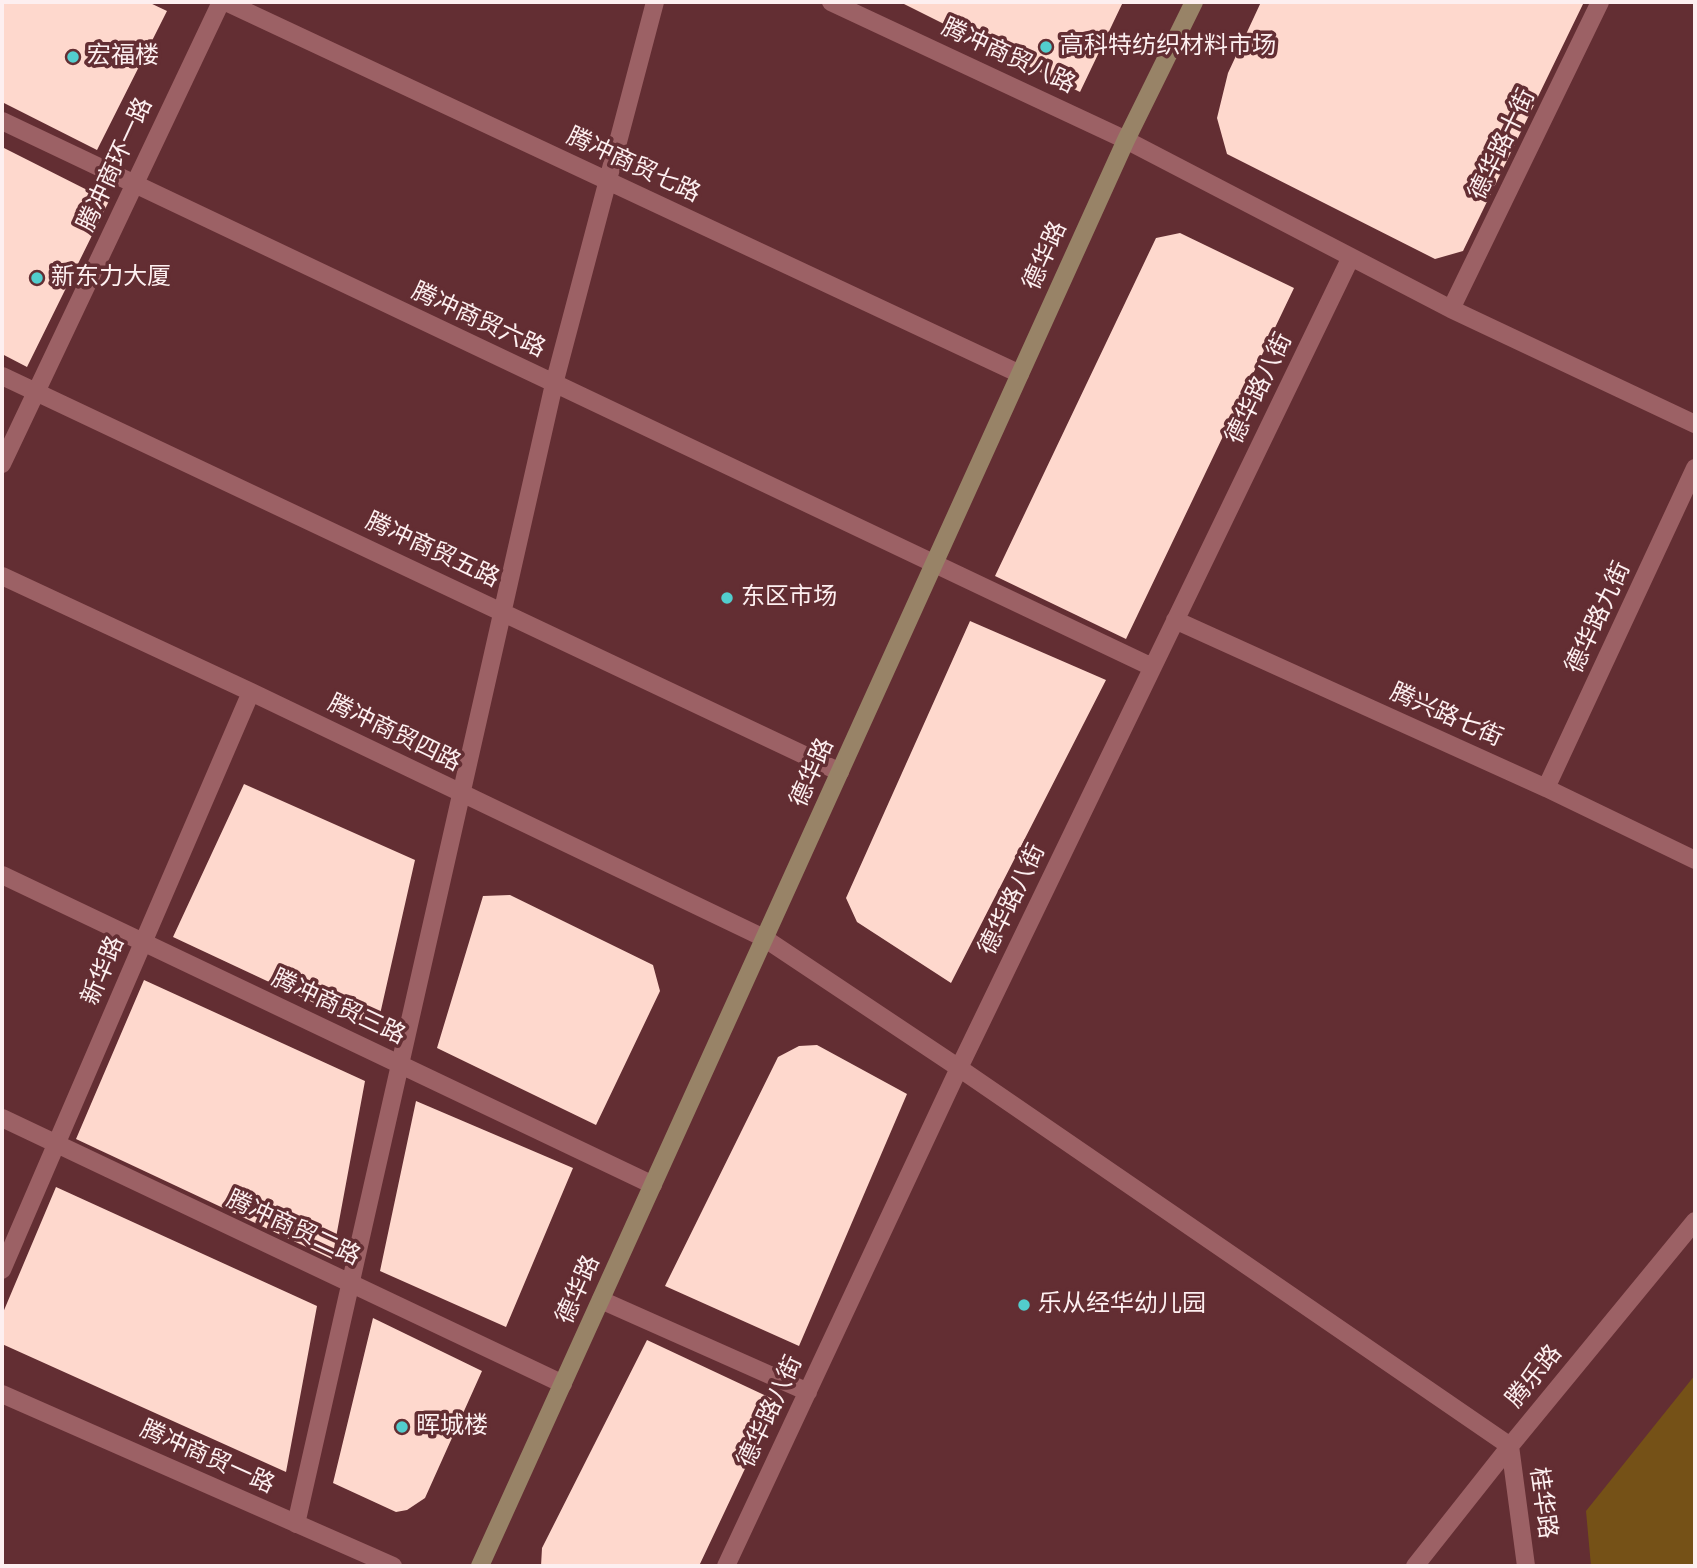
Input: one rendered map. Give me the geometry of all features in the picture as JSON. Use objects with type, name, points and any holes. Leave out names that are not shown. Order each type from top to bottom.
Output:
[{"type":"street","name":"腾冲商贸七路","points":[[224,2],[1020,374]]},
{"type":"street","name":"腾冲商环一路","points":[[2,464],[224,2]]},
{"type":"street","points":[[296,1524],[554,384],[655,2]]},
{"type":"street","name":"腾冲商贸八路","points":[[831,2],[1126,140],[1451,309],[1695,424]]},
{"type":"street","name":"德华路","points":[[480,1566],[1126,140],[1194,2]]},
{"type":"street","name":"德华路十街","points":[[1451,309],[1600,2]]},
{"type":"street","name":"腾冲商贸六路","points":[[2,121],[1152,667]]},
{"type":"street","name":"德华路八街","points":[[726,1566],[959,1068],[1350,257]]},
{"type":"street","name":"腾冲商贸五路","points":[[2,376],[840,772]]},
{"type":"street","name":"德华路九街","points":[[1546,788],[1695,468]]},
{"type":"street","name":"腾冲商贸四路","points":[[2,576],[764,938],[959,1068],[1510,1446]]},
{"type":"street","name":"腾兴路七街","points":[[1175,620],[1546,788],[1695,860]]},
{"type":"street","name":"新华路","points":[[2,1270],[251,692]]},
{"type":"street","name":"腾冲商贸三路","points":[[2,875],[653,1185]]},
{"type":"street","name":"腾冲商贸二路","points":[[2,1118],[563,1384]]},
{"type":"street","name":"腾乐路","points":[[1415,1566],[1695,1221]]},
{"type":"street","points":[[601,1300],[808,1392]]},
{"type":"street","name":"腾冲商贸一路","points":[[2,1394],[393,1566]]},
{"type":"street","name":"桂华路","points":[[1510,1446],[1526,1566]]},
{"type":"shaded area","points":[[1695,1375],[1695,1566],[1591,1566],[1586,1511]]},
{"type":"building","name":"宏福楼","points":[[2,2],[148,2],[167,11],[97,150],[2,102]]},
{"type":"building","name":"高科特纺织材料市场","points":[[900,2],[1123,2],[1080,92]]},
{"type":"building","points":[[1261,2],[1584,2],[1463,251],[1435,259],[1227,154],[1217,118],[1228,73]]},
{"type":"building","name":"新东力大厦","points":[[2,147],[109,201],[27,367],[2,354]]},
{"type":"building","points":[[1180,233],[1294,288],[1126,639],[995,576],[1156,238]]},
{"type":"building","points":[[970,621],[1106,680],[951,983],[857,922],[846,898]]},
{"type":"building","points":[[244,784],[415,860],[376,1032],[173,937]]},
{"type":"building","points":[[510,895],[653,965],[660,991],[596,1125],[437,1048],[483,896]]},
{"type":"building","points":[[144,980],[365,1081],[332,1259],[76,1139]]},
{"type":"building","points":[[817,1045],[907,1094],[799,1346],[665,1286],[778,1057],[799,1046]]},
{"type":"building","points":[[416,1101],[573,1168],[506,1327],[380,1271]]},
{"type":"building","points":[[56,1187],[317,1306],[286,1472],[2,1344],[2,1315]]},
{"type":"building","name":"晖城楼","points":[[373,1318],[482,1371],[425,1498],[407,1510],[396,1512],[333,1483]]},
{"type":"building","points":[[647,1340],[777,1401],[699,1566],[541,1566],[542,1548]]},
{"type":"place","name":"高科特纺织材料市场","points":[[1046,47]]},
{"type":"place","name":"宏福楼","points":[[73,57]]},
{"type":"place","name":"新东力大厦","points":[[37,278]]},
{"type":"place","name":"东区市场","points":[[727,598]]},
{"type":"place","name":"乐从经华幼儿园","points":[[1024,1305]]},
{"type":"place","name":"晖城楼","points":[[402,1427]]}]
